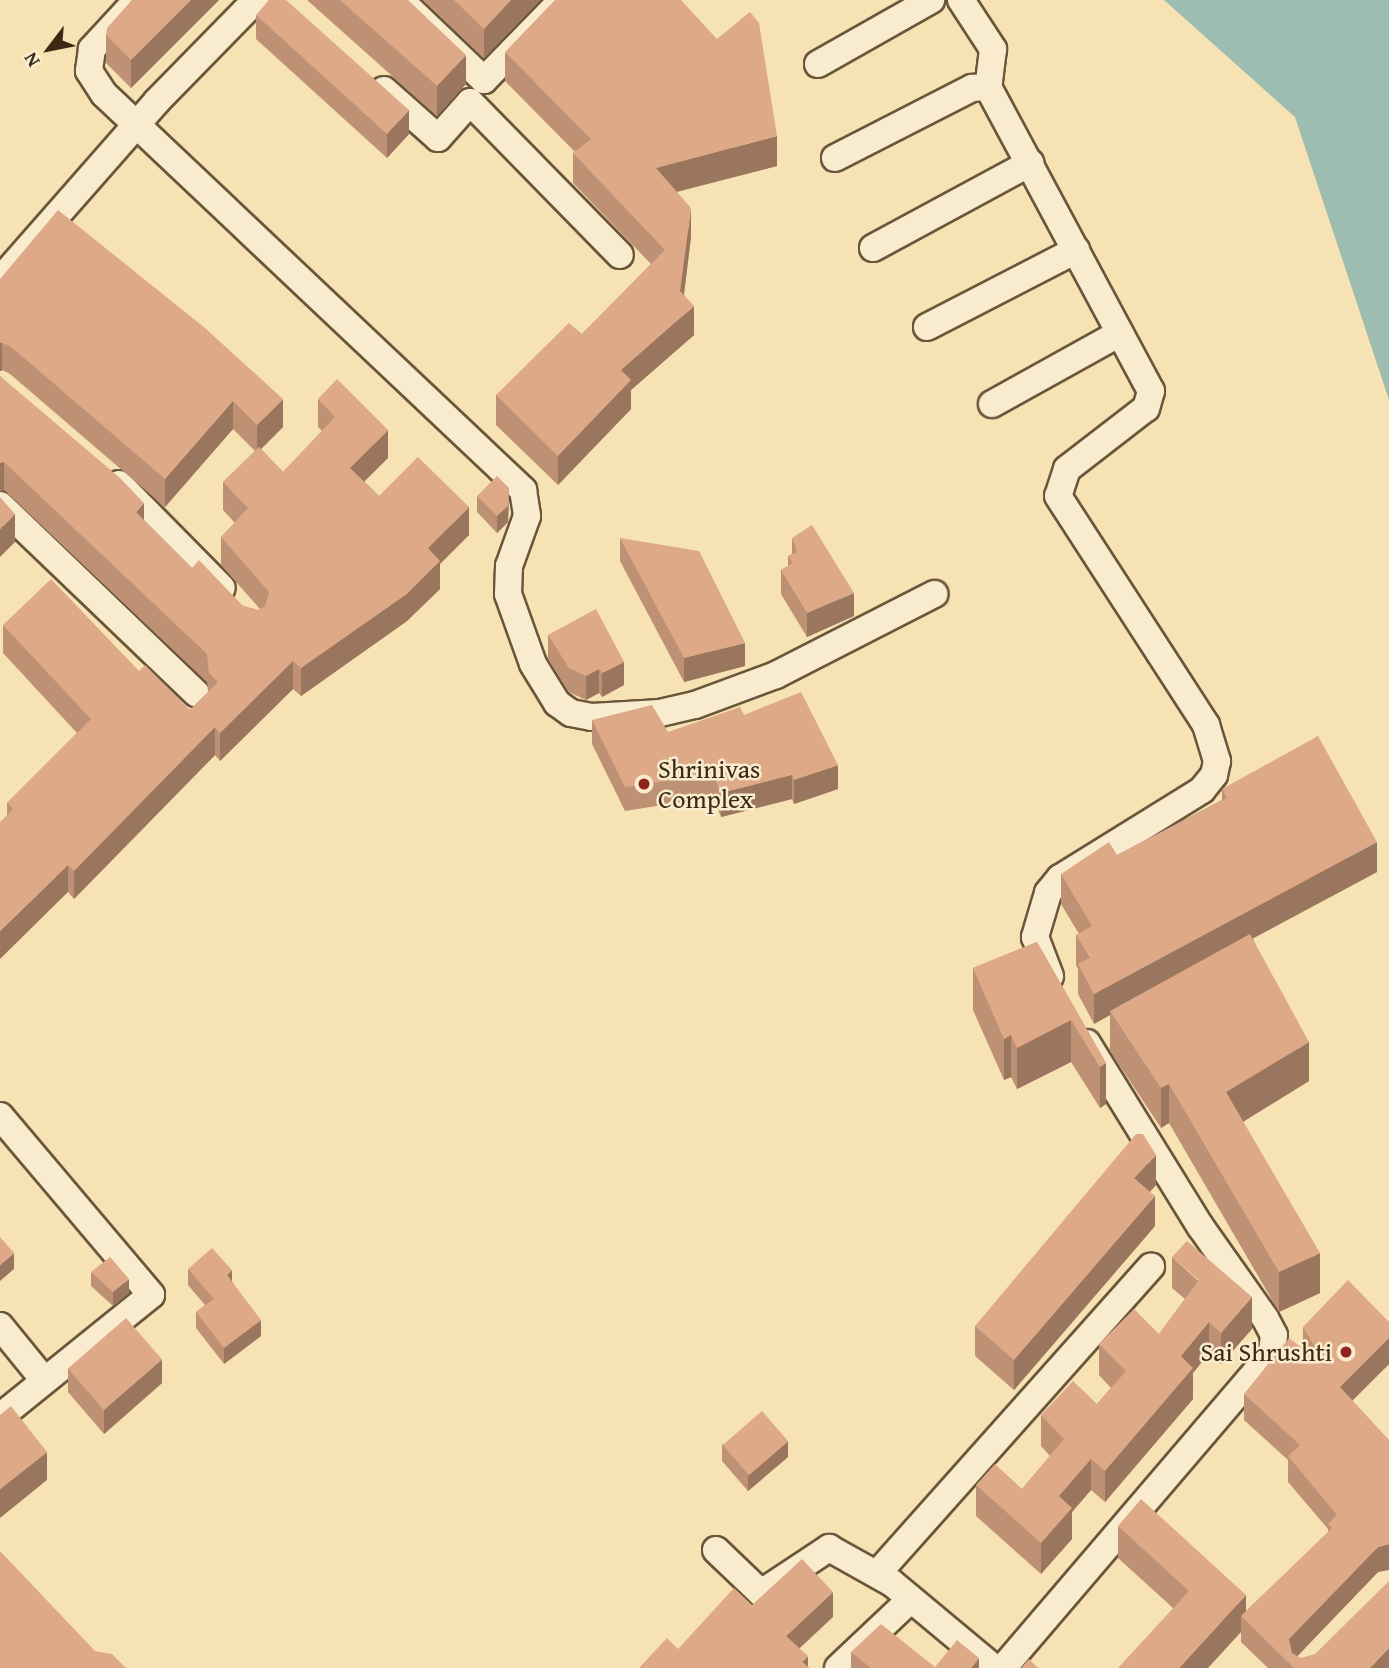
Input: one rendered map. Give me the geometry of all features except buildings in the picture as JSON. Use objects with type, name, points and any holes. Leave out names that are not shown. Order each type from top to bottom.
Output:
[{"type":"street","points":[[137,0],[92,48],[89,71],[104,93],[523,490],[527,516],[509,566],[508,594],[546,690],[571,713],[592,717],[660,713],[695,705],[776,675],[934,594]]},
{"type":"street","points":[[0,280],[137,124],[256,0]]},
{"type":"street","points":[[400,0],[484,80],[562,0]]},
{"type":"street","points":[[818,64],[931,0]]},
{"type":"street","points":[[961,0],[993,49],[988,87],[1145,375],[1150,402],[1067,469],[1058,496],[1206,726],[1217,761],[1214,775],[1202,790],[1060,878],[1048,893],[1035,937],[1063,998]]},
{"type":"street","points":[[366,74],[438,138],[470,103],[620,255]]},
{"type":"street","points":[[835,158],[972,88],[988,87]]},
{"type":"street","points":[[873,248],[1030,163]]},
{"type":"street","points":[[927,327],[1076,250]]},
{"type":"street","points":[[992,404],[1120,333]]},
{"type":"street","points":[[100,469],[131,494],[235,603]]},
{"type":"street","points":[[0,505],[196,693]]},
{"type":"street","points":[[1019,1662],[1272,1353],[1273,1335],[1265,1318],[1200,1226],[1075,1021]]},
{"type":"street","points":[[1088,1045],[1111,1032]]},
{"type":"street","points":[[0,1116],[151,1296],[0,1417]]},
{"type":"street","points":[[877,1574],[1151,1266]]},
{"type":"street","points":[[0,1326],[44,1380]]},
{"type":"street","points":[[716,1550],[761,1593],[829,1548],[877,1574],[995,1668]]},
{"type":"street","points":[[838,1668],[911,1599]]},
{"type":"shaded area","points":[[1164,0],[1389,0],[1389,400],[1295,117]]},
{"type":"place","name":"Shrinivas Complex","points":[[644,784]]},
{"type":"place","name":"Sai Shrushti","points":[[1346,1352]]}]
